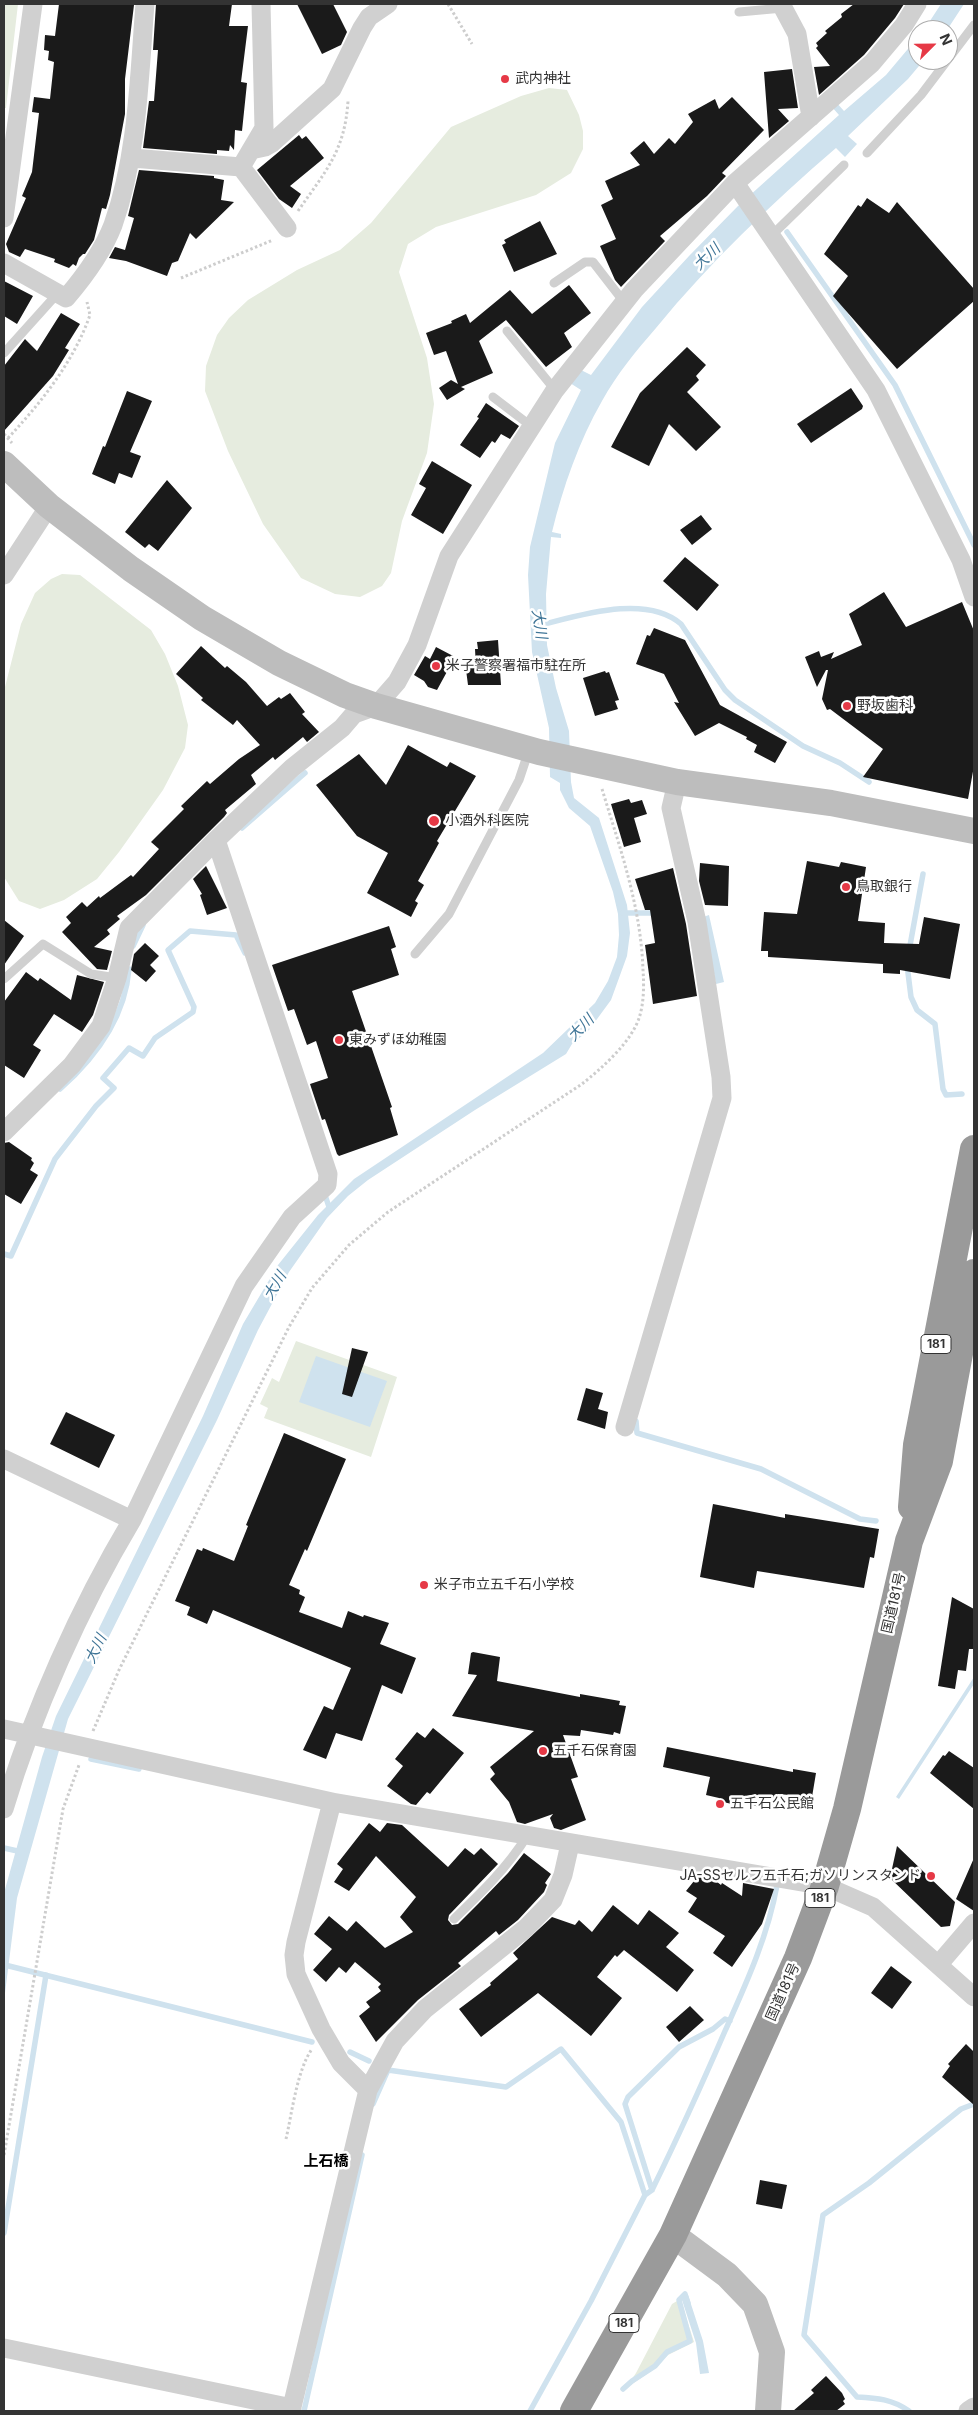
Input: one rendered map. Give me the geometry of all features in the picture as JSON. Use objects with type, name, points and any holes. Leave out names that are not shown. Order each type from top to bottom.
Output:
[{"type":"highway","name":"国道181号","points":[[909,1541],[917,1445],[974,1149]]},
{"type":"highway","name":"国道181号","points":[[574,2411],[673,2235],[798,1958],[825,1886],[847,1808],[909,1541],[939,1461],[974,1273]]},
{"type":"street","points":[[4,218],[32,4]]},
{"type":"street","points":[[4,263],[66,298],[79,283],[112,226],[132,158],[145,4]]},
{"type":"street","points":[[242,167],[264,128],[261,4]]},
{"type":"street","points":[[251,150],[265,147],[272,143],[332,89],[369,17],[388,4]]},
{"type":"street","points":[[4,1132],[78,1057],[101,1026],[117,978],[129,928],[216,840],[292,768],[342,728],[354,714],[376,706],[397,682],[417,645],[449,556],[555,390],[624,302],[811,117],[872,63],[904,25],[917,4]]},
{"type":"street","points":[[782,6],[798,34],[811,117]]},
{"type":"street","points":[[132,158],[242,167],[287,228]]},
{"type":"street","points":[[739,189],[876,390],[961,560],[974,597]]},
{"type":"street","points":[[4,464],[49,506],[131,569],[202,618],[279,663],[345,695],[376,706],[534,751],[677,782],[831,803],[974,831]]},
{"type":"street","points":[[4,575],[49,506]]},
{"type":"street","points":[[625,1427],[722,1098],[721,1077],[697,922],[671,808],[677,782]]},
{"type":"street","points":[[4,1809],[28,1734],[84,1612],[116,1547],[132,1520],[244,1286],[292,1217],[327,1185],[328,1174],[216,840]]},
{"type":"street","points":[[4,1460],[132,1520]]},
{"type":"street","points":[[4,1729],[332,1802],[825,1886],[873,1907],[974,1997]]},
{"type":"street","points":[[332,1802],[294,1956],[296,1974],[326,2038],[341,2063],[368,2090]]},
{"type":"street","points":[[4,2348],[292,2410],[368,2090],[395,2041],[425,2009],[526,1928],[553,1900],[563,1875],[570,1844]]},
{"type":"street","points":[[939,1964],[974,1923]]},
{"type":"street","points":[[673,2235],[727,2274],[755,2304],[772,2352],[768,2411]]},
{"type":"street","points":[[968,2411],[974,2407]]},
{"type":"lane","points":[[739,12],[782,6]]},
{"type":"lane","points":[[867,153],[921,96],[974,25]]},
{"type":"lane","points":[[771,236],[844,165]]},
{"type":"lane","points":[[554,283],[585,262],[593,262],[624,302]]},
{"type":"lane","points":[[4,352],[58,293]]},
{"type":"lane","points":[[507,331],[555,390]]},
{"type":"lane","points":[[493,397],[531,426]]},
{"type":"lane","points":[[415,954],[449,914],[534,751]]},
{"type":"lane","points":[[4,978],[43,944],[91,974],[117,978]]},
{"type":"lane","points":[[454,1919],[494,1881],[514,1858],[527,1836]]},
{"type":"path","points":[[448,4],[472,44]]},
{"type":"path","points":[[180,278],[278,238],[287,228],[337,153],[346,126],[347,76],[344,66]]},
{"type":"path","points":[[8,438],[50,389],[87,325],[90,310],[79,283]]},
{"type":"path","points":[[4,2155],[63,1809],[81,1745],[288,1327],[312,1288],[349,1245],[388,1212],[582,1084],[608,1063],[640,1016],[644,985],[642,935],[625,862],[601,788]]},
{"type":"path","points":[[286,2139],[306,2057],[313,2048],[326,2038]]},
{"type":"shaded area","points":[[4,4],[18,4],[6,108],[4,108]]},
{"type":"shaded area","points":[[549,88],[567,90],[579,115],[583,131],[583,149],[571,173],[536,195],[436,227],[408,244],[399,272],[427,358],[434,404],[427,453],[402,521],[391,573],[382,586],[360,597],[335,594],[301,578],[263,524],[228,451],[205,391],[206,366],[217,335],[229,318],[248,300],[297,270],[340,250],[371,223],[451,127],[521,96]]},
{"type":"shaded area","points":[[62,574],[80,575],[151,630],[165,654],[178,686],[188,725],[185,748],[163,790],[119,852],[97,879],[64,900],[40,909],[19,901],[4,877],[4,691],[21,624],[35,593],[51,579]]},
{"type":"shaded area","points":[[296,1341],[397,1377],[371,1457],[264,1418],[268,1408],[260,1404],[272,1378],[279,1382]]},
{"type":"shaded area","points":[[681,2301],[694,2342],[668,2355],[651,2371],[625,2389],[636,2373],[672,2304]]},
{"type":"water","points":[[941,4],[964,4],[954,20],[931,20]]},
{"type":"water","name":"大川","points":[[908,49],[908,70],[916,70],[848,136],[857,144],[845,157],[836,148],[765,212],[698,280],[620,372],[586,432],[561,498],[552,532],[561,534],[561,538],[551,537],[546,594],[547,645],[556,688],[569,731],[571,782],[574,798],[599,818],[627,905],[630,933],[627,956],[611,1000],[589,1030],[572,1044],[566,1054],[475,1110],[368,1180],[348,1196],[327,1218],[289,1272],[258,1330],[217,1420],[68,1719],[17,1898],[4,2001],[4,1893],[42,1757],[56,1716],[203,1416],[243,1324],[278,1265],[318,1215],[354,1179],[543,1053],[595,1003],[608,981],[617,957],[618,914],[613,892],[590,826],[569,808],[560,790],[560,783],[550,777],[549,728],[532,652],[528,575],[530,547],[555,443],[581,390],[570,383],[581,370],[591,375],[642,307],[689,256],[738,206],[839,115],[831,106],[836,102],[844,111],[886,75]]},
{"type":"water","points":[[709,915],[724,982],[716,984],[703,917]]},
{"type":"water","points":[[316,1356],[387,1381],[370,1427],[299,1402]]},
{"type":"water","points":[[974,1677],[974,1684],[899,1799],[896,1797]]},
{"type":"water","points":[[688,2295],[703,2341],[709,2373],[700,2374],[696,2343],[682,2300]]},
{"type":"building","points":[[59,4],[134,5],[125,79],[125,114],[110,195],[106,209],[102,208],[94,240],[85,254],[79,258],[76,266],[73,264],[69,268],[54,262],[55,259],[25,249],[20,257],[9,252],[6,244],[26,198],[22,196],[32,172],[39,113],[32,112],[34,97],[50,99],[54,62],[48,60],[49,51],[44,50],[45,35],[55,36]]},
{"type":"building","points":[[156,4],[232,4],[229,26],[248,26],[241,82],[247,83],[242,131],[235,130],[234,150],[230,145],[229,151],[217,150],[217,154],[143,148],[149,101],[154,101],[158,50],[153,50]]},
{"type":"building","points":[[297,4],[333,4],[347,32],[341,45],[322,54]]},
{"type":"building","points":[[854,4],[904,4],[895,18],[864,55],[819,95],[814,67],[830,66],[816,48],[818,46],[816,43],[827,33],[825,31],[842,17],[841,14]]},
{"type":"building","points":[[792,69],[798,108],[778,109],[789,121],[769,138],[764,72]]},
{"type":"building","points":[[732,97],[764,130],[722,173],[726,176],[707,196],[660,236],[665,241],[621,287],[615,280],[600,246],[616,239],[601,205],[613,199],[605,181],[640,165],[630,153],[644,141],[654,154],[669,138],[675,144],[693,122],[688,114],[715,99],[719,109]]},
{"type":"building","points":[[299,135],[302,139],[306,136],[324,158],[290,186],[301,194],[292,208],[279,199],[257,170]]},
{"type":"building","points":[[139,170],[214,176],[214,178],[224,180],[221,200],[234,202],[196,239],[190,233],[178,261],[172,263],[167,276],[126,261],[109,258],[115,247],[125,250],[134,218],[128,216]]},
{"type":"building","points":[[867,198],[889,213],[897,202],[974,289],[974,301],[897,369],[833,296],[848,276],[824,254],[858,205],[861,207]]},
{"type":"building","points":[[540,221],[557,254],[514,272],[502,245],[506,243],[504,240]]},
{"type":"building","points":[[4,281],[33,296],[17,324],[4,316]]},
{"type":"building","points":[[569,285],[591,313],[564,333],[572,347],[546,367],[506,320],[479,341],[493,373],[461,387],[465,389],[447,400],[439,388],[451,380],[458,384],[446,351],[434,355],[426,333],[452,323],[451,321],[466,314],[470,323],[510,290],[532,314]]},
{"type":"building","points":[[61,313],[80,324],[65,348],[69,350],[53,376],[4,431],[4,366],[25,339],[37,351]]},
{"type":"building","points":[[687,347],[706,365],[696,376],[699,380],[687,392],[721,427],[696,451],[669,424],[649,466],[611,447],[640,393]]},
{"type":"building","points":[[851,388],[863,406],[862,409],[811,443],[797,424]]},
{"type":"building","points":[[127,391],[152,401],[130,452],[141,456],[132,478],[119,473],[115,484],[92,474]]},
{"type":"building","points":[[486,403],[519,426],[510,439],[501,434],[495,443],[492,441],[480,458],[460,445],[479,418],[477,417]]},
{"type":"building","points":[[432,461],[472,485],[443,534],[411,515],[426,488],[419,484]]},
{"type":"building","points":[[167,480],[192,508],[158,551],[149,544],[145,548],[125,532]]},
{"type":"building","points":[[701,515],[712,529],[692,545],[680,530]]},
{"type":"building","points":[[685,557],[719,585],[697,611],[663,581]]},
{"type":"building","points":[[884,592],[906,627],[962,602],[974,631],[974,766],[968,799],[863,777],[883,749],[830,709],[827,710],[822,699],[828,670],[826,670],[817,687],[805,657],[819,651],[821,657],[834,652],[831,659],[862,645],[849,614]]},
{"type":"building","points":[[654,628],[685,640],[720,705],[787,742],[775,763],[754,752],[757,745],[746,739],[747,737],[719,723],[695,736],[674,702],[679,703],[664,674],[636,664],[647,635],[650,636]]},
{"type":"building","points":[[498,640],[501,685],[468,685],[465,662],[476,668],[475,649],[478,649],[477,642]]},
{"type":"building","points":[[201,646],[225,668],[227,666],[246,682],[267,706],[279,697],[281,699],[290,693],[305,712],[302,714],[319,732],[307,742],[303,737],[275,760],[273,757],[251,775],[256,784],[225,810],[227,813],[224,817],[146,895],[117,916],[120,919],[107,930],[110,934],[94,947],[112,951],[107,970],[97,969],[62,932],[71,923],[66,917],[82,902],[87,907],[99,896],[100,898],[131,875],[133,877],[159,849],[151,842],[184,809],[181,806],[207,781],[210,784],[239,759],[260,745],[237,720],[233,725],[201,700],[203,698],[176,674]]},
{"type":"building","points":[[436,647],[455,657],[437,690],[428,687],[424,681],[414,675],[425,656],[430,659]]},
{"type":"building","points":[[605,671],[606,673],[609,672],[619,700],[615,701],[618,709],[595,716],[583,678]]},
{"type":"building","points":[[408,745],[447,767],[450,762],[476,776],[437,841],[439,843],[418,881],[424,885],[415,901],[418,903],[411,917],[367,893],[388,853],[357,836],[316,785],[359,754],[386,785]]},
{"type":"building","points":[[629,799],[631,803],[642,800],[647,814],[634,818],[641,842],[624,847],[611,804]]},
{"type":"building","points":[[807,861],[839,867],[841,862],[866,867],[858,921],[885,923],[884,943],[919,944],[924,917],[960,924],[950,979],[900,970],[900,974],[883,973],[883,964],[768,957],[768,951],[761,951],[764,912],[797,914]]},
{"type":"building","points":[[700,863],[729,866],[728,906],[705,905],[699,881]]},
{"type":"building","points":[[206,866],[227,908],[207,915],[200,895],[202,894],[193,879]]},
{"type":"building","points":[[673,868],[686,924],[697,996],[653,1004],[645,945],[655,943],[650,910],[645,910],[635,879]]},
{"type":"building","points":[[4,920],[24,936],[4,965]]},
{"type":"building","points":[[389,926],[396,947],[391,949],[399,975],[352,991],[392,1107],[390,1108],[398,1135],[339,1156],[325,1119],[322,1120],[310,1084],[328,1078],[316,1041],[307,1045],[294,1009],[288,1011],[272,965]]},
{"type":"building","points":[[145,943],[159,956],[150,965],[156,971],[146,982],[131,970],[134,954]]},
{"type":"building","points":[[26,972],[38,981],[40,978],[71,1000],[77,975],[104,982],[93,1015],[82,1032],[54,1014],[33,1045],[41,1050],[24,1078],[4,1065],[4,1002]]},
{"type":"building","points":[[9,1142],[32,1158],[31,1160],[34,1163],[30,1170],[38,1175],[21,1204],[4,1194],[4,1143]]},
{"type":"building","points":[[352,1348],[368,1352],[352,1397],[342,1394]]},
{"type":"building","points":[[586,1388],[603,1393],[598,1409],[608,1412],[605,1429],[577,1420]]},
{"type":"building","points":[[66,1412],[115,1435],[99,1468],[50,1444]]},
{"type":"building","points":[[284,1433],[346,1459],[307,1551],[305,1549],[289,1585],[300,1590],[299,1594],[305,1597],[299,1612],[342,1628],[348,1611],[363,1617],[364,1615],[389,1623],[380,1644],[416,1658],[402,1694],[382,1685],[362,1741],[336,1733],[326,1759],[303,1750],[324,1706],[333,1710],[351,1668],[213,1610],[207,1624],[187,1615],[190,1607],[175,1601],[197,1549],[202,1551],[203,1548],[234,1561],[248,1526],[246,1525]]},
{"type":"building","points":[[713,1504],[785,1518],[785,1514],[879,1529],[874,1558],[870,1557],[864,1588],[757,1571],[754,1588],[700,1577]]},
{"type":"building","points":[[952,1597],[974,1609],[974,1649],[969,1649],[966,1671],[958,1670],[955,1689],[938,1686]]},
{"type":"building","points":[[471,1653],[500,1657],[497,1681],[580,1697],[580,1694],[620,1701],[619,1705],[626,1706],[620,1734],[614,1732],[613,1735],[581,1730],[580,1736],[563,1735],[578,1777],[571,1779],[586,1820],[561,1830],[554,1828],[550,1818],[553,1814],[525,1824],[517,1822],[509,1802],[490,1779],[495,1774],[490,1767],[534,1731],[452,1716],[477,1675],[468,1674]]},
{"type":"building","points":[[433,1728],[464,1753],[430,1794],[427,1792],[416,1805],[411,1804],[387,1786],[403,1766],[395,1759],[417,1732],[425,1738]]},
{"type":"building","points":[[667,1747],[793,1772],[793,1769],[816,1773],[812,1797],[778,1794],[775,1807],[772,1806],[771,1810],[737,1801],[736,1805],[719,1801],[719,1798],[706,1795],[710,1777],[663,1767]]},
{"type":"building","points":[[949,1751],[974,1768],[974,1809],[930,1773],[943,1755],[945,1756]]},
{"type":"building","points":[[369,1823],[380,1832],[387,1823],[402,1825],[448,1867],[465,1848],[474,1855],[481,1848],[498,1864],[449,1915],[448,1920],[452,1925],[458,1924],[508,1873],[524,1853],[551,1874],[545,1883],[547,1885],[544,1892],[518,1920],[499,1935],[496,1931],[458,1963],[461,1966],[418,2000],[376,2042],[359,2016],[370,2007],[366,2002],[381,1991],[378,1987],[381,1984],[355,1962],[346,1973],[339,1967],[326,1982],[313,1970],[332,1949],[314,1934],[329,1916],[347,1931],[356,1921],[385,1948],[413,1932],[400,1917],[416,1897],[376,1856],[349,1891],[334,1882],[343,1869],[337,1864]]},
{"type":"building","points":[[897,1846],[955,1902],[950,1926],[941,1927],[890,1878]]},
{"type":"building","points":[[974,1858],[974,1911],[956,1899]]},
{"type":"building","points":[[698,1876],[712,1878],[742,1896],[743,1883],[774,1889],[762,1924],[732,1967],[713,1953],[725,1936],[688,1912],[697,1898],[686,1891]]},
{"type":"building","points":[[613,1905],[638,1925],[649,1910],[679,1933],[666,1947],[694,1970],[677,1992],[624,1950],[617,1957],[615,1955],[597,1977],[622,1998],[591,2036],[538,1993],[481,2037],[459,2009],[491,1985],[490,1983],[518,1959],[513,1953],[552,1917],[575,1925],[579,1920],[592,1932]]},
{"type":"building","points":[[891,1966],[912,1982],[892,2009],[871,1993]]},
{"type":"building","points":[[690,2006],[704,2020],[679,2042],[666,2027]]},
{"type":"building","points":[[966,2044],[974,2052],[974,2105],[942,2077],[950,2066],[948,2064]]},
{"type":"building","points":[[760,2180],[787,2185],[782,2209],[756,2204]]},
{"type":"building","points":[[826,2376],[842,2393],[845,2404],[836,2411],[793,2411],[814,2393],[811,2390]]},
{"type":"waterway","points":[[787,232],[895,385],[974,545]]},
{"type":"waterway","name":"大川","points":[[541,625],[594,612],[632,608],[650,610],[667,615],[681,624],[725,690],[735,700],[803,746],[840,763],[869,782]]},
{"type":"waterway","points":[[242,828],[305,773]]},
{"type":"waterway","points":[[909,951],[923,874]]},
{"type":"waterway","points":[[623,913],[657,913]]},
{"type":"waterway","points":[[133,946],[143,925]]},
{"type":"waterway","points":[[4,1254],[11,1256],[55,1159],[96,1106],[114,1088],[103,1078],[129,1048],[143,1056],[155,1038],[193,1012],[194,1007],[168,950],[190,931],[236,935],[245,953]]},
{"type":"waterway","points":[[907,965],[911,997],[917,1010],[935,1024],[943,1089],[946,1095],[962,1094]]},
{"type":"waterway","points":[[60,1089],[85,1064],[115,1020],[126,987],[129,969]]},
{"type":"waterway","points":[[324,1192],[330,1210]]},
{"type":"waterway","points":[[636,1421],[637,1433],[761,1469],[860,1519],[876,1521]]},
{"type":"waterway","points":[[91,1759],[139,1769]]},
{"type":"waterway","points":[[4,1848],[22,1852]]},
{"type":"waterway","points":[[530,2411],[591,2301],[645,2195],[652,2190],[671,2150],[748,1978],[768,1923],[777,1885]]},
{"type":"waterway","points":[[5,1965],[312,2042]]},
{"type":"waterway","points":[[4,2233],[46,1975]]},
{"type":"waterway","points":[[652,2190],[625,2104],[628,2097],[679,2047],[713,2029],[725,2019],[730,2021]]},
{"type":"waterway","points":[[373,2104],[388,2070],[506,2087],[561,2049],[621,2122],[645,2195]]},
{"type":"waterway","points":[[350,2052],[369,2061]]},
{"type":"waterway","points":[[909,2411],[897,2404],[884,2400],[857,2397],[804,2335],[823,2215],[869,2183],[961,2109],[974,2104]]},
{"type":"waterway","points":[[304,2411],[362,2155]]},
{"type":"waterway","points":[[623,2389],[655,2366],[667,2352],[690,2341],[679,2300],[685,2294],[688,2303]]},
{"type":"place","name":"武内神社","points":[[505,79]]},
{"type":"place","name":"米子警察署福市駐在所","points":[[436,666]]},
{"type":"place","name":"野坂歯科","points":[[847,706]]},
{"type":"place","name":"小酒外科医院","points":[[434,821]]},
{"type":"place","name":"鳥取銀行","points":[[846,887]]},
{"type":"place","name":"東みずほ幼稚園","points":[[339,1040]]},
{"type":"place","name":"米子市立五千石小学校","points":[[424,1585]]},
{"type":"place","name":"五千石保育園","points":[[543,1751]]},
{"type":"place","name":"五千石公民館","points":[[720,1804]]},
{"type":"place","name":"JA-SSセルフ五千石;ガソリンスタンド","points":[[931,1876]]},
{"type":"district","name":"上石橋","points":[[326,2161]]}]
